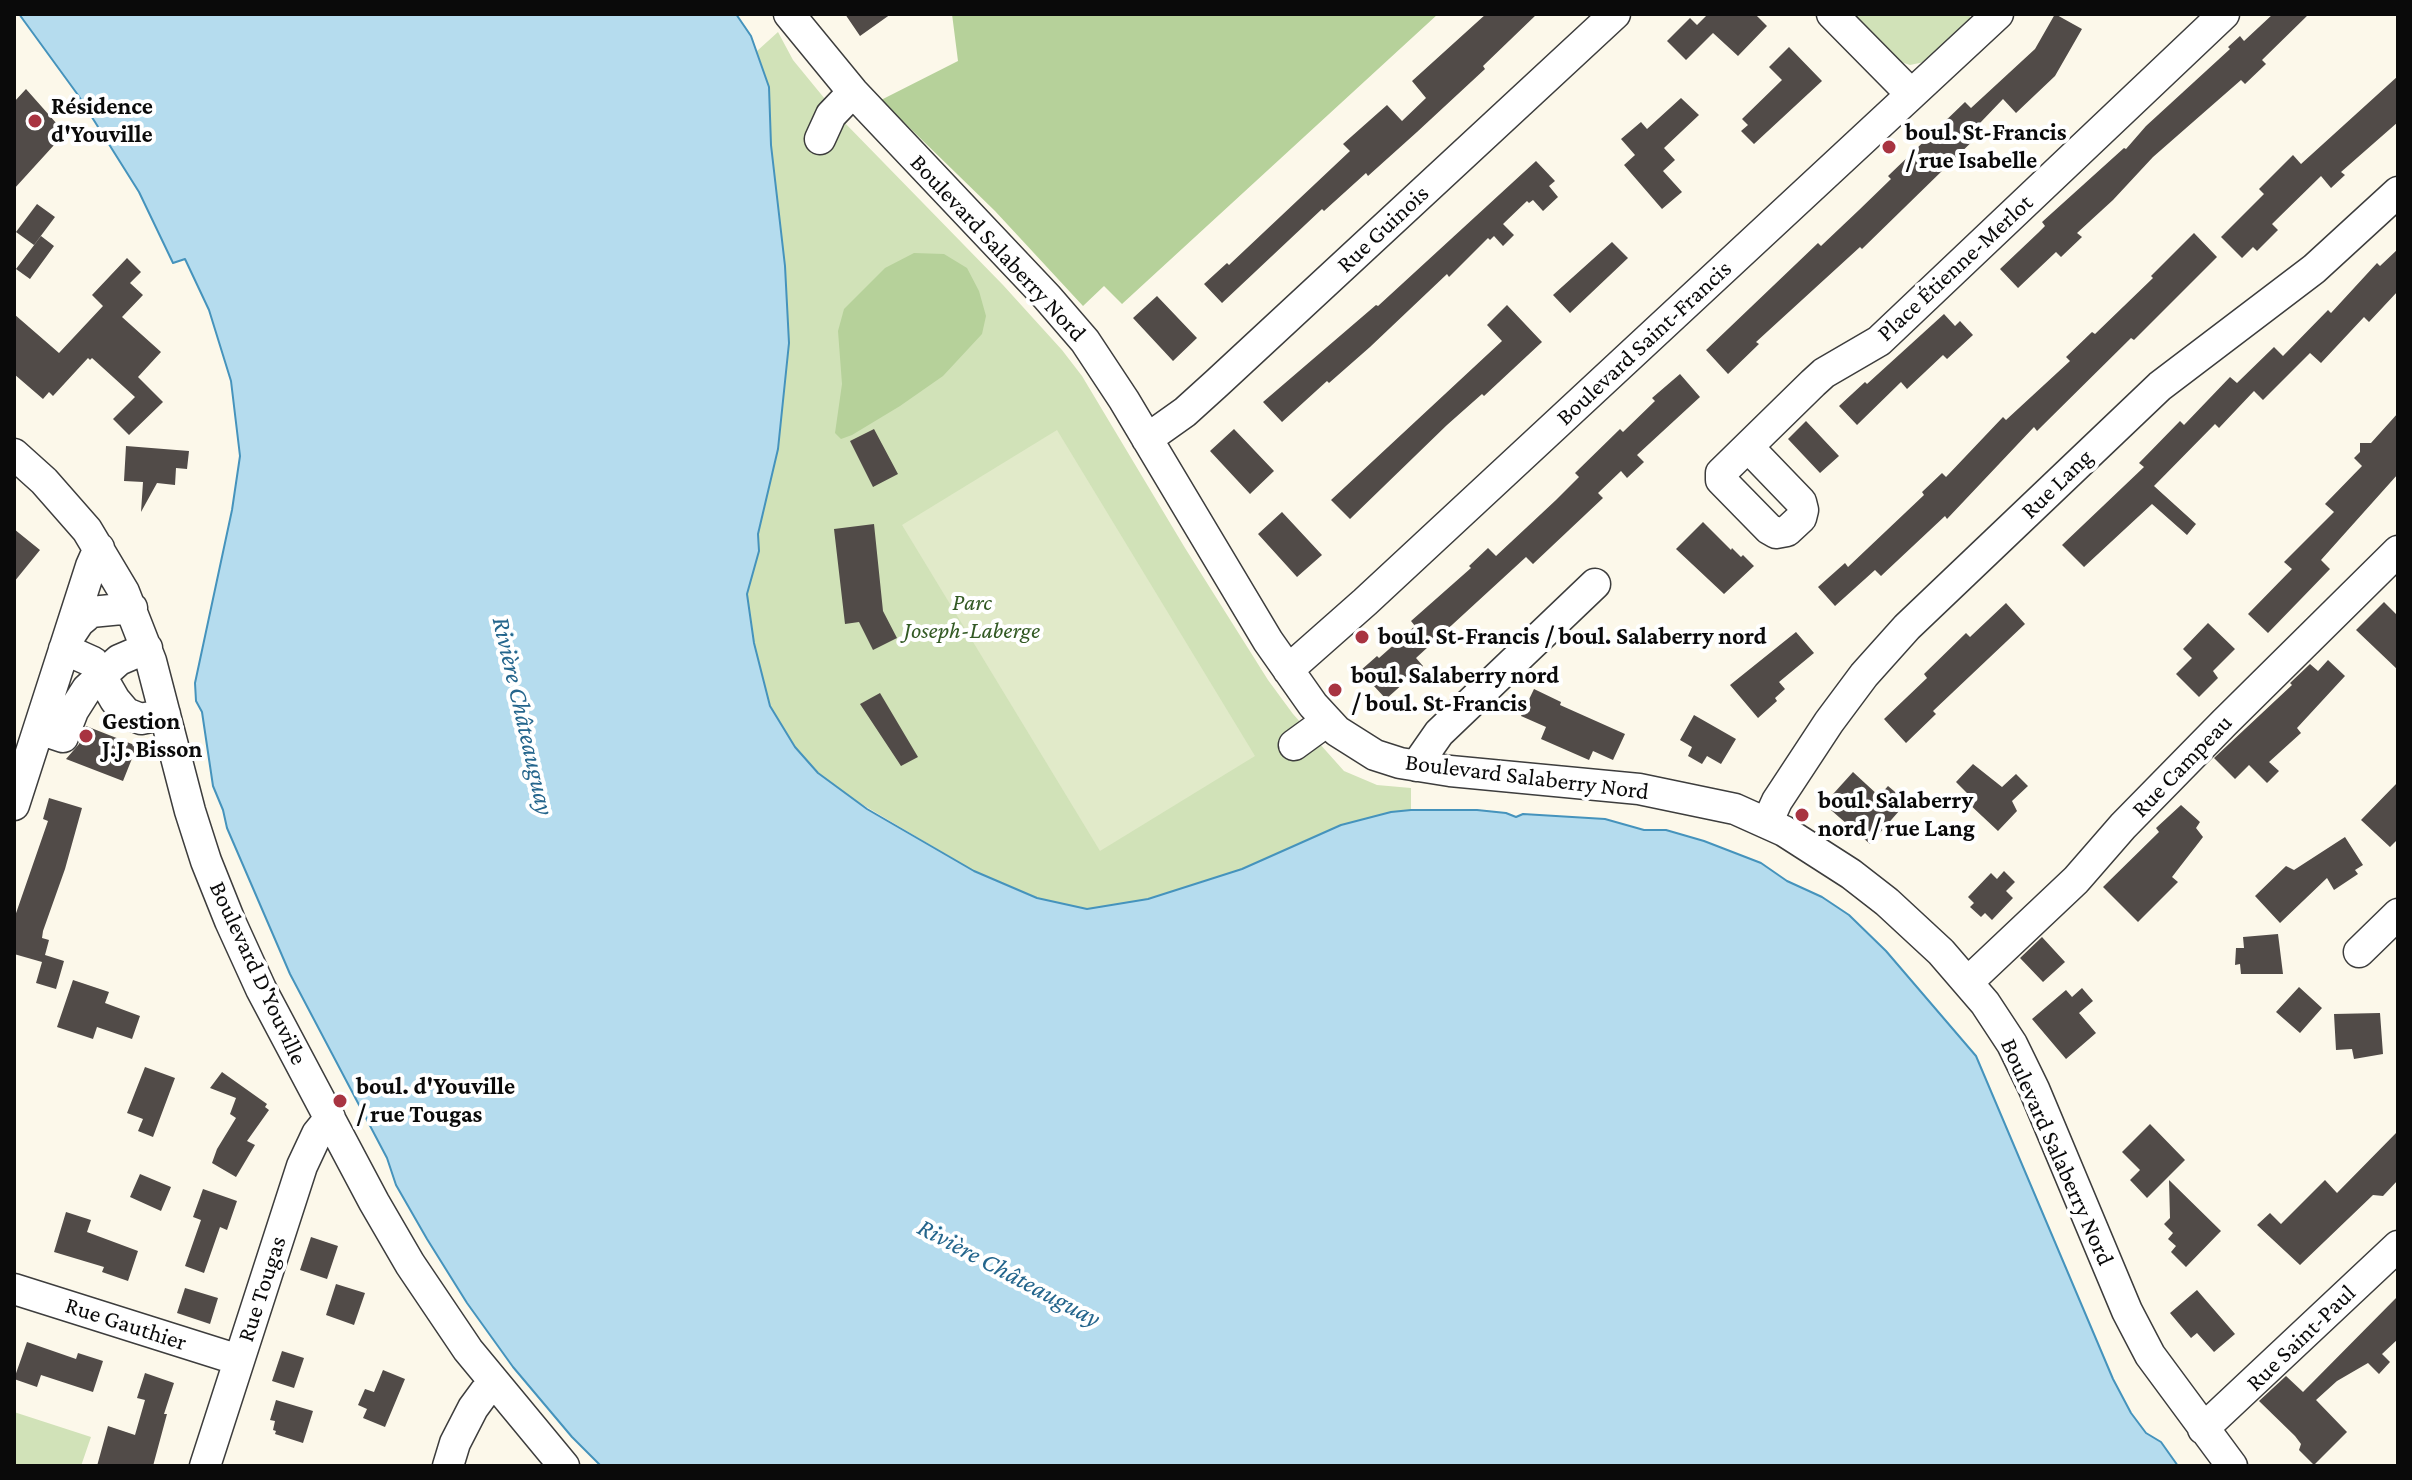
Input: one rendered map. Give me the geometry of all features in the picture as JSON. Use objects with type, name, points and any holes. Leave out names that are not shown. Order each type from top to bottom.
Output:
[{"type":"street","name":"Boulevard Salaberry Nord","points":[[789,14],[853,92],[1069,322],[1102,365],[1288,670],[1327,721],[1348,740],[1375,755],[1416,766],[1669,794],[1720,804],[1767,823],[1831,860],[1926,937],[1968,982],[1998,1022],[2034,1089],[2135,1327],[2158,1368],[2232,1466]]},
{"type":"street","name":"Rue Guinois","points":[[1147,439],[1180,416],[1217,383],[1615,14]]},
{"type":"street","points":[[1832,14],[1911,94]]},
{"type":"street","name":"Place Étienne-Merlot","points":[[1748,447],[1824,373],[1879,341],[2224,14]]},
{"type":"street","name":"Boulevard Saint-Francis","points":[[1288,670],[1365,602],[1992,16]]},
{"type":"street","points":[[820,139],[826,121],[853,92]]},
{"type":"street","name":"Rue Lang","points":[[1767,823],[1804,758],[1838,709],[1907,627],[2160,386],[2314,269],[2398,192]]},
{"type":"street","name":"Boulevard D'Youville","points":[[14,454],[66,504],[99,548],[132,608],[147,648],[206,861],[261,989],[330,1118],[410,1264],[494,1385],[564,1466]]},
{"type":"street","points":[[14,805],[99,548]]},
{"type":"street","name":"Rue Campeau","points":[[1968,982],[2076,880],[2123,826],[2224,723],[2398,553]]},
{"type":"street","points":[[1416,766],[1439,733],[1595,584]]},
{"type":"street","points":[[66,644],[79,622],[91,612],[132,608]]},
{"type":"street","points":[[66,644],[93,662],[115,700],[124,727],[141,719],[165,714]]},
{"type":"street","points":[[39,729],[63,737],[78,702],[102,675],[119,660],[147,648]]},
{"type":"street","points":[[1294,745],[1327,721]]},
{"type":"street","points":[[2359,952],[2398,914]]},
{"type":"street","name":"Rue Tougas","points":[[205,1466],[302,1166],[317,1134],[330,1118]]},
{"type":"street","name":"Rue Saint-Paul","points":[[2203,1429],[2398,1246]]},
{"type":"street","name":"Rue Gauthier","points":[[14,1289],[239,1360]]},
{"type":"street","points":[[448,1466],[455,1443],[473,1408],[494,1385]]},
{"type":"green space","points":[[952,14],[1438,14],[1122,304],[1104,286],[1083,306],[995,211],[881,100],[958,61]]},
{"type":"green space","points":[[1850,14],[1969,14],[1971,20],[1929,61],[1910,65],[1901,62]]},
{"type":"green space","name":"Parc Joseph-Laberge","points":[[778,32],[793,60],[843,121],[1003,285],[1082,376],[1185,548],[1268,680],[1293,714],[1344,771],[1377,785],[1411,788],[1411,810],[1341,825],[1242,869],[1148,899],[1087,909],[1037,898],[974,871],[843,793],[818,773],[795,747],[770,706],[754,643],[747,593],[759,551],[758,534],[778,449],[785,266],[771,145],[769,87],[757,51]]},
{"type":"green space","points":[[914,253],[944,254],[967,268],[979,291],[986,316],[982,334],[943,376],[900,406],[841,439],[835,433],[842,384],[838,331],[844,309],[885,268]]},
{"type":"green space","points":[[1057,430],[1255,756],[1100,851],[902,525]]},
{"type":"green space","points":[[14,1412],[91,1437],[81,1466],[14,1466]]},
{"type":"water","name":"Rivière Châteauguay","points":[[19,14],[736,14],[751,36],[769,87],[771,145],[785,266],[789,343],[778,449],[758,534],[759,551],[747,594],[754,643],[770,706],[795,747],[818,773],[867,809],[974,871],[1037,898],[1087,909],[1148,899],[1242,869],[1341,825],[1411,810],[1477,810],[1516,817],[1523,814],[1605,819],[1644,830],[1666,830],[1761,863],[1849,915],[1886,951],[1976,1056],[2113,1379],[2131,1413],[2146,1433],[2161,1442],[2178,1466],[601,1466],[572,1437],[513,1367],[467,1303],[427,1239],[396,1185],[387,1158],[290,974],[227,828],[213,786],[195,683],[232,510],[240,456],[231,381],[209,310],[185,259],[173,263],[139,192],[78,95]]},
{"type":"building","points":[[845,14],[891,14],[860,36]]},
{"type":"building","points":[[1486,14],[1537,14],[1483,66],[1485,69],[1417,132],[1368,176],[1366,173],[1324,211],[1322,209],[1222,303],[1204,284],[1227,263],[1229,265],[1350,151],[1343,144],[1387,105],[1402,121],[1426,98],[1412,81]]},
{"type":"building","points":[[1708,14],[1755,14],[1767,26],[1738,56],[1713,33],[1686,60],[1667,41],[1690,18],[1697,25]]},
{"type":"building","points":[[2055,14],[2082,29],[2055,76],[2016,113],[2003,99],[1980,123],[1986,128],[1862,249],[1860,247],[1756,342],[1759,344],[1728,374],[1706,350],[1818,243],[1821,246],[1859,210],[1891,179],[1888,176],[1965,102],[1971,108],[2035,49]]},
{"type":"building","points":[[2273,14],[2309,14],[2262,60],[2266,64],[2245,84],[2241,80],[2153,157],[2077,233],[2082,237],[2061,257],[2056,252],[2018,288],[2000,269],[2045,226],[2042,222],[2126,149],[2240,36],[2244,41]]},
{"type":"building","points":[[1789,47],[1822,81],[1754,144],[1741,131],[1748,125],[1742,119],[1782,80],[1769,67]]},
{"type":"building","points":[[2398,76],[2398,122],[2341,172],[2345,175],[2331,188],[2321,176],[2272,224],[2278,230],[2257,251],[2253,247],[2242,258],[2221,237],[2264,194],[2259,189],[2293,155],[2301,164]]},
{"type":"building","name":"Résidence d'Youville","points":[[26,89],[65,133],[14,189],[14,102]]},
{"type":"building","points":[[1681,98],[1699,115],[1664,148],[1675,160],[1663,171],[1682,192],[1662,209],[1624,165],[1635,155],[1621,139],[1641,122],[1647,129]]},
{"type":"building","points":[[1536,161],[1555,181],[1549,186],[1558,197],[1543,211],[1533,200],[1527,201],[1503,224],[1514,235],[1503,246],[1494,236],[1490,240],[1488,238],[1449,277],[1447,274],[1370,347],[1282,422],[1263,402],[1378,306]]},
{"type":"building","points":[[37,204],[55,217],[34,245],[16,232]]},
{"type":"building","points":[[2194,233],[2217,257],[2037,431],[2034,427],[1947,519],[1945,516],[1881,576],[1875,570],[1835,606],[1818,587],[1845,563],[1848,567],[1924,495],[1922,492],[1942,473],[1946,477],[2003,417],[2006,420],[2070,361],[2066,357],[2092,332],[2095,334],[2153,278],[2151,276]]},
{"type":"building","points":[[41,236],[54,246],[30,279],[16,269]]},
{"type":"building","points":[[1612,242],[1628,258],[1570,313],[1553,295]]},
{"type":"building","points":[[2398,249],[2398,291],[2369,322],[2364,317],[2321,363],[2310,353],[2263,400],[2254,391],[2219,428],[2215,424],[2154,486],[2196,524],[2187,535],[2152,504],[2084,567],[2062,545],[2144,467],[2139,463],[2180,421],[2184,425],[2230,377],[2237,383],[2274,347],[2283,356],[2328,310],[2331,313],[2377,263],[2380,266]]},
{"type":"building","points":[[127,258],[141,272],[130,283],[143,295],[122,317],[161,352],[138,377],[163,402],[129,435],[113,419],[135,397],[92,358],[88,358],[53,396],[49,392],[43,399],[14,374],[14,314],[59,353],[103,306],[92,295]]},
{"type":"building","points":[[1157,296],[1197,338],[1173,361],[1133,318]]},
{"type":"building","points":[[1507,305],[1542,342],[1484,396],[1482,394],[1447,425],[1350,519],[1331,500],[1502,341],[1487,325]]},
{"type":"building","points":[[1944,314],[1955,326],[1960,321],[1973,335],[1947,359],[1943,355],[1907,389],[1901,382],[1857,425],[1839,406]]},
{"type":"building","points":[[1680,374],[1700,397],[1637,455],[1644,462],[1627,478],[1621,471],[1598,493],[1603,498],[1533,564],[1526,557],[1416,658],[1423,666],[1386,699],[1360,671],[1415,626],[1411,621],[1471,568],[1469,566],[1488,548],[1496,556],[1579,477],[1575,473],[1620,429],[1623,432],[1655,401],[1652,398]]},
{"type":"building","points":[[2398,413],[2398,474],[2321,560],[2330,569],[2268,633],[2248,614],[2292,569],[2284,562],[2334,512],[2325,504],[2362,466],[2354,458],[2360,452],[2360,443],[2371,443]]},
{"type":"building","points":[[1806,421],[1839,456],[1820,473],[1788,439]]},
{"type":"building","points":[[874,429],[898,474],[873,487],[850,441]]},
{"type":"building","points":[[1234,429],[1274,471],[1250,494],[1210,451]]},
{"type":"building","points":[[126,446],[189,451],[187,469],[176,468],[175,485],[157,483],[141,512],[143,482],[124,481]]},
{"type":"building","points":[[1282,512],[1322,555],[1297,577],[1258,534]]},
{"type":"building","points":[[1703,522],[1731,550],[1741,557],[1743,555],[1754,566],[1724,594],[1676,549]]},
{"type":"building","points":[[874,524],[883,611],[897,638],[873,650],[859,622],[845,624],[834,529]]},
{"type":"building","points":[[14,529],[40,550],[14,582]]},
{"type":"building","points":[[2384,602],[2398,616],[2398,670],[2356,630]]},
{"type":"building","points":[[2006,603],[2025,624],[1933,711],[1936,714],[1906,743],[1884,719],[1927,678],[1924,674],[1966,633],[1970,637]]},
{"type":"building","points":[[2208,623],[2235,649],[2213,671],[2218,678],[2199,697],[2176,674],[2192,658],[2183,649]]},
{"type":"building","points":[[1796,632],[1814,653],[1779,682],[1785,689],[1758,718],[1730,685]]},
{"type":"building","points":[[2328,660],[2345,676],[2297,728],[2301,733],[2269,762],[2279,771],[2267,783],[2249,765],[2235,779],[2214,758],[2292,685],[2290,683],[2310,664],[2318,671]]},
{"type":"building","points":[[1534,689],[1561,702],[1560,705],[1625,734],[1613,760],[1593,751],[1589,760],[1541,739],[1546,727],[1521,716]]},
{"type":"building","points":[[880,693],[918,757],[901,766],[860,704]]},
{"type":"building","points":[[1694,715],[1736,739],[1721,764],[1707,756],[1702,764],[1688,756],[1692,747],[1680,740]]},
{"type":"building","points":[[86,726],[137,746],[123,781],[66,759],[79,744]]},
{"type":"building","points":[[1973,764],[2002,787],[2016,774],[2028,786],[2012,801],[2017,811],[1998,831],[1967,802],[1971,797],[1956,782]]},
{"type":"building","points":[[1853,772],[1879,796],[1888,786],[1907,802],[1870,844],[1824,804]]},
{"type":"building","points":[[2398,782],[2398,839],[2390,847],[2361,820]]},
{"type":"building","points":[[49,798],[82,808],[43,931],[42,938],[49,940],[45,955],[64,961],[56,989],[36,983],[42,962],[14,954],[14,919],[48,821],[43,819]]},
{"type":"building","points":[[2181,805],[2200,822],[2196,828],[2203,837],[2172,877],[2178,882],[2138,922],[2103,887],[2159,832],[2156,828]]},
{"type":"building","points":[[2345,837],[2363,865],[2355,870],[2358,874],[2334,890],[2327,878],[2280,923],[2255,896],[2286,866],[2294,870]]},
{"type":"building","points":[[2004,871],[2015,882],[2006,891],[2013,898],[1992,920],[1985,913],[1981,917],[1970,907],[1974,903],[1968,897],[1991,873],[1997,879]]},
{"type":"building","points":[[2278,934],[2283,974],[2241,974],[2240,964],[2235,965],[2236,948],[2244,948],[2243,937]]},
{"type":"building","points":[[2042,937],[2065,962],[2043,982],[2020,958]]},
{"type":"building","points":[[73,980],[109,992],[105,1003],[140,1016],[132,1039],[97,1027],[93,1039],[57,1027]]},
{"type":"building","points":[[2299,987],[2322,1008],[2300,1033],[2276,1012]]},
{"type":"building","points":[[2082,988],[2093,1001],[2079,1013],[2096,1033],[2066,1059],[2032,1019],[2066,990],[2072,997]]},
{"type":"building","points":[[2380,1013],[2383,1054],[2354,1059],[2352,1049],[2336,1050],[2334,1014]]},
{"type":"building","points":[[145,1067],[175,1078],[153,1137],[138,1131],[143,1119],[127,1113]]},
{"type":"building","points":[[222,1072],[267,1104],[265,1107],[269,1110],[247,1141],[255,1145],[236,1177],[212,1163],[236,1118],[230,1114],[236,1098],[210,1088]]},
{"type":"building","points":[[2150,1124],[2185,1160],[2147,1198],[2130,1180],[2140,1170],[2122,1152]]},
{"type":"building","points":[[2398,1131],[2398,1180],[2383,1196],[2373,1195],[2300,1265],[2257,1225],[2270,1213],[2281,1224],[2325,1180],[2337,1193]]},
{"type":"building","points":[[140,1174],[171,1187],[161,1211],[130,1197]]},
{"type":"building","points":[[2169,1180],[2221,1231],[2186,1267],[2171,1252],[2176,1246],[2168,1239],[2173,1233],[2164,1224],[2170,1218]]},
{"type":"building","points":[[203,1189],[237,1201],[227,1230],[220,1227],[204,1273],[185,1266],[201,1220],[193,1217]]},
{"type":"building","points":[[66,1212],[91,1220],[87,1232],[138,1251],[128,1281],[102,1272],[104,1267],[54,1252]]},
{"type":"building","points":[[311,1237],[338,1246],[327,1279],[300,1270]]},
{"type":"building","points":[[336,1284],[365,1293],[354,1325],[326,1315]]},
{"type":"building","points":[[185,1288],[218,1298],[210,1324],[177,1313]]},
{"type":"building","points":[[2197,1290],[2235,1334],[2214,1352],[2197,1333],[2191,1338],[2170,1313]]},
{"type":"building","points":[[2398,1296],[2398,1339],[2382,1354],[2390,1362],[2379,1374],[2368,1363],[2337,1381],[2316,1400],[2347,1432],[2314,1465],[2299,1450],[2301,1444],[2295,1436],[2259,1401],[2286,1376],[2303,1392]]},
{"type":"building","points":[[27,1342],[76,1359],[78,1353],[103,1361],[93,1392],[41,1375],[37,1387],[14,1379]]},
{"type":"building","points":[[282,1351],[304,1358],[294,1388],[272,1381]]},
{"type":"building","points":[[383,1370],[405,1379],[385,1427],[363,1418],[367,1409],[358,1405],[365,1389],[374,1392]]},
{"type":"building","points":[[145,1373],[174,1383],[153,1466],[97,1466],[108,1426],[135,1435],[145,1400],[137,1398]]},
{"type":"building","points":[[276,1400],[313,1411],[303,1443],[275,1434],[275,1421],[270,1420]]},
{"type":"place","name":"Résidence d'Youville","points":[[35,121]]},
{"type":"place","name":"boul. St-Francis / rue Isabelle","points":[[1889,147]]},
{"type":"place","name":"boul. St-Francis / boul. Salaberry nord","points":[[1362,637]]},
{"type":"place","name":"boul. Salaberry nord / boul. St-Francis","points":[[1335,690]]},
{"type":"place","name":"Gestion J.J. Bisson","points":[[86,736]]},
{"type":"place","name":"boul. Salaberry nord / rue Lang","points":[[1802,815]]},
{"type":"place","name":"boul. d'Youville / rue Tougas","points":[[340,1101]]}]
